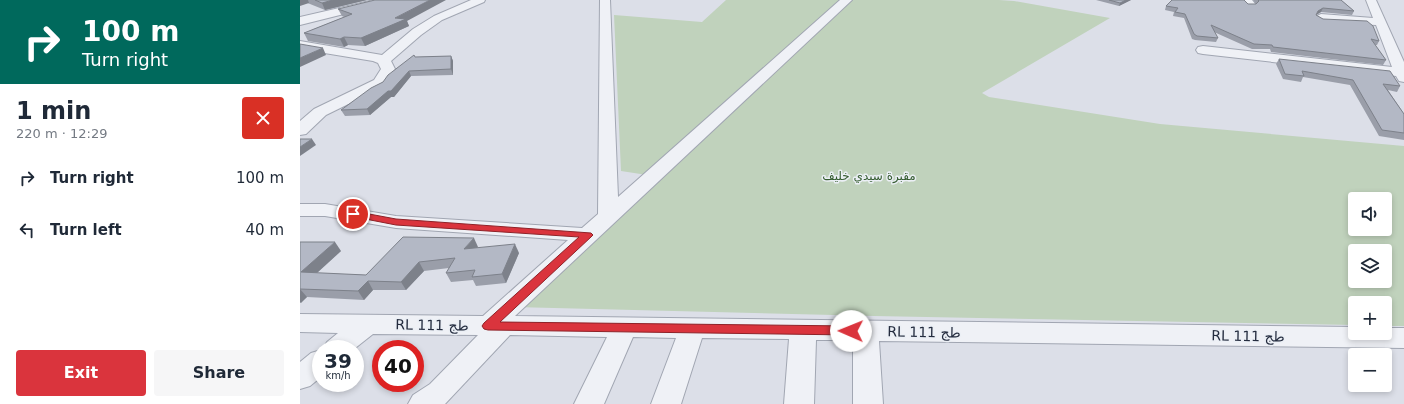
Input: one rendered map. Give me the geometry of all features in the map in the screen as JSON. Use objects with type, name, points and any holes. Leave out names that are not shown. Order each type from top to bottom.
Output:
[{"type":"street","points":[[300,21],[388,0]]},
{"type":"street","points":[[384,60],[417,32],[438,18],[480,0]]},
{"type":"street","points":[[605,0],[608,217]]},
{"type":"street","points":[[423,404],[440,392],[496,326],[588,235],[846,0]]},
{"type":"street","points":[[1371,0],[1402,69]]},
{"type":"street","points":[[1321,18],[1380,22]]},
{"type":"street","points":[[300,45],[376,57],[384,60],[388,69],[380,83],[320,112],[300,130]]},
{"type":"street","points":[[1203,50],[1402,69]]},
{"type":"street","points":[[300,210],[339,212],[396,222],[588,235]]},
{"type":"street","name":"RL طج 111","points":[[300,323],[1404,338]]},
{"type":"street","points":[[347,340],[367,324]]},
{"type":"street","points":[[590,404],[624,328]]},
{"type":"street","points":[[666,404],[692,329]]},
{"type":"street","points":[[799,404],[803,330]]},
{"type":"street","points":[[866,331],[868,404]]},
{"type":"street","points":[[300,378],[312,368]]},
{"type":"green space","points":[[726,0],[842,0],[647,175],[621,171],[614,15],[702,22]]},
{"type":"green space","name":"مقبرة سيدي خليف","points":[[851,0],[1014,1],[1110,18],[982,93],[989,97],[1160,124],[1404,146],[1404,326],[1392,326],[1392,296],[1348,296],[1348,325],[874,316],[514,307],[838,14]]},
{"type":"building","points":[[315,0],[333,0],[322,3]]},
{"type":"building","points":[[375,0],[430,0],[395,18],[406,19],[361,38],[344,37],[340,39],[304,33],[352,14],[338,9]]},
{"type":"building","points":[[1109,0],[1126,0],[1120,3]]},
{"type":"building","points":[[1172,0],[1244,0],[1248,4],[1256,4],[1259,1],[1258,0],[1341,0],[1354,11],[1323,8],[1318,11],[1316,15],[1323,19],[1367,21],[1373,26],[1379,41],[1371,39],[1386,60],[1254,44],[1211,25],[1218,38],[1197,36],[1194,34],[1185,14],[1175,12],[1178,8],[1166,6]]},
{"type":"building","points":[[300,44],[323,48],[300,58]]},
{"type":"building","points":[[414,55],[415,57],[451,56],[451,69],[409,71],[391,91],[388,91],[367,109],[341,110],[371,88],[383,82],[388,75]]},
{"type":"building","points":[[1279,59],[1390,71],[1400,86],[1383,84],[1404,114],[1404,133],[1382,130],[1353,80],[1302,71],[1304,76],[1285,74]]},
{"type":"building","points":[[300,139],[312,139],[300,147]]},
{"type":"building","points":[[403,237],[474,238],[464,249],[515,244],[502,274],[472,277],[475,270],[446,273],[455,258],[419,262],[401,282],[368,281],[358,291],[300,289],[300,242],[335,242],[301,272],[366,275]]},
{"type":"route","points":[[353,214],[396,222],[588,235],[488,326],[851,331]]}]
